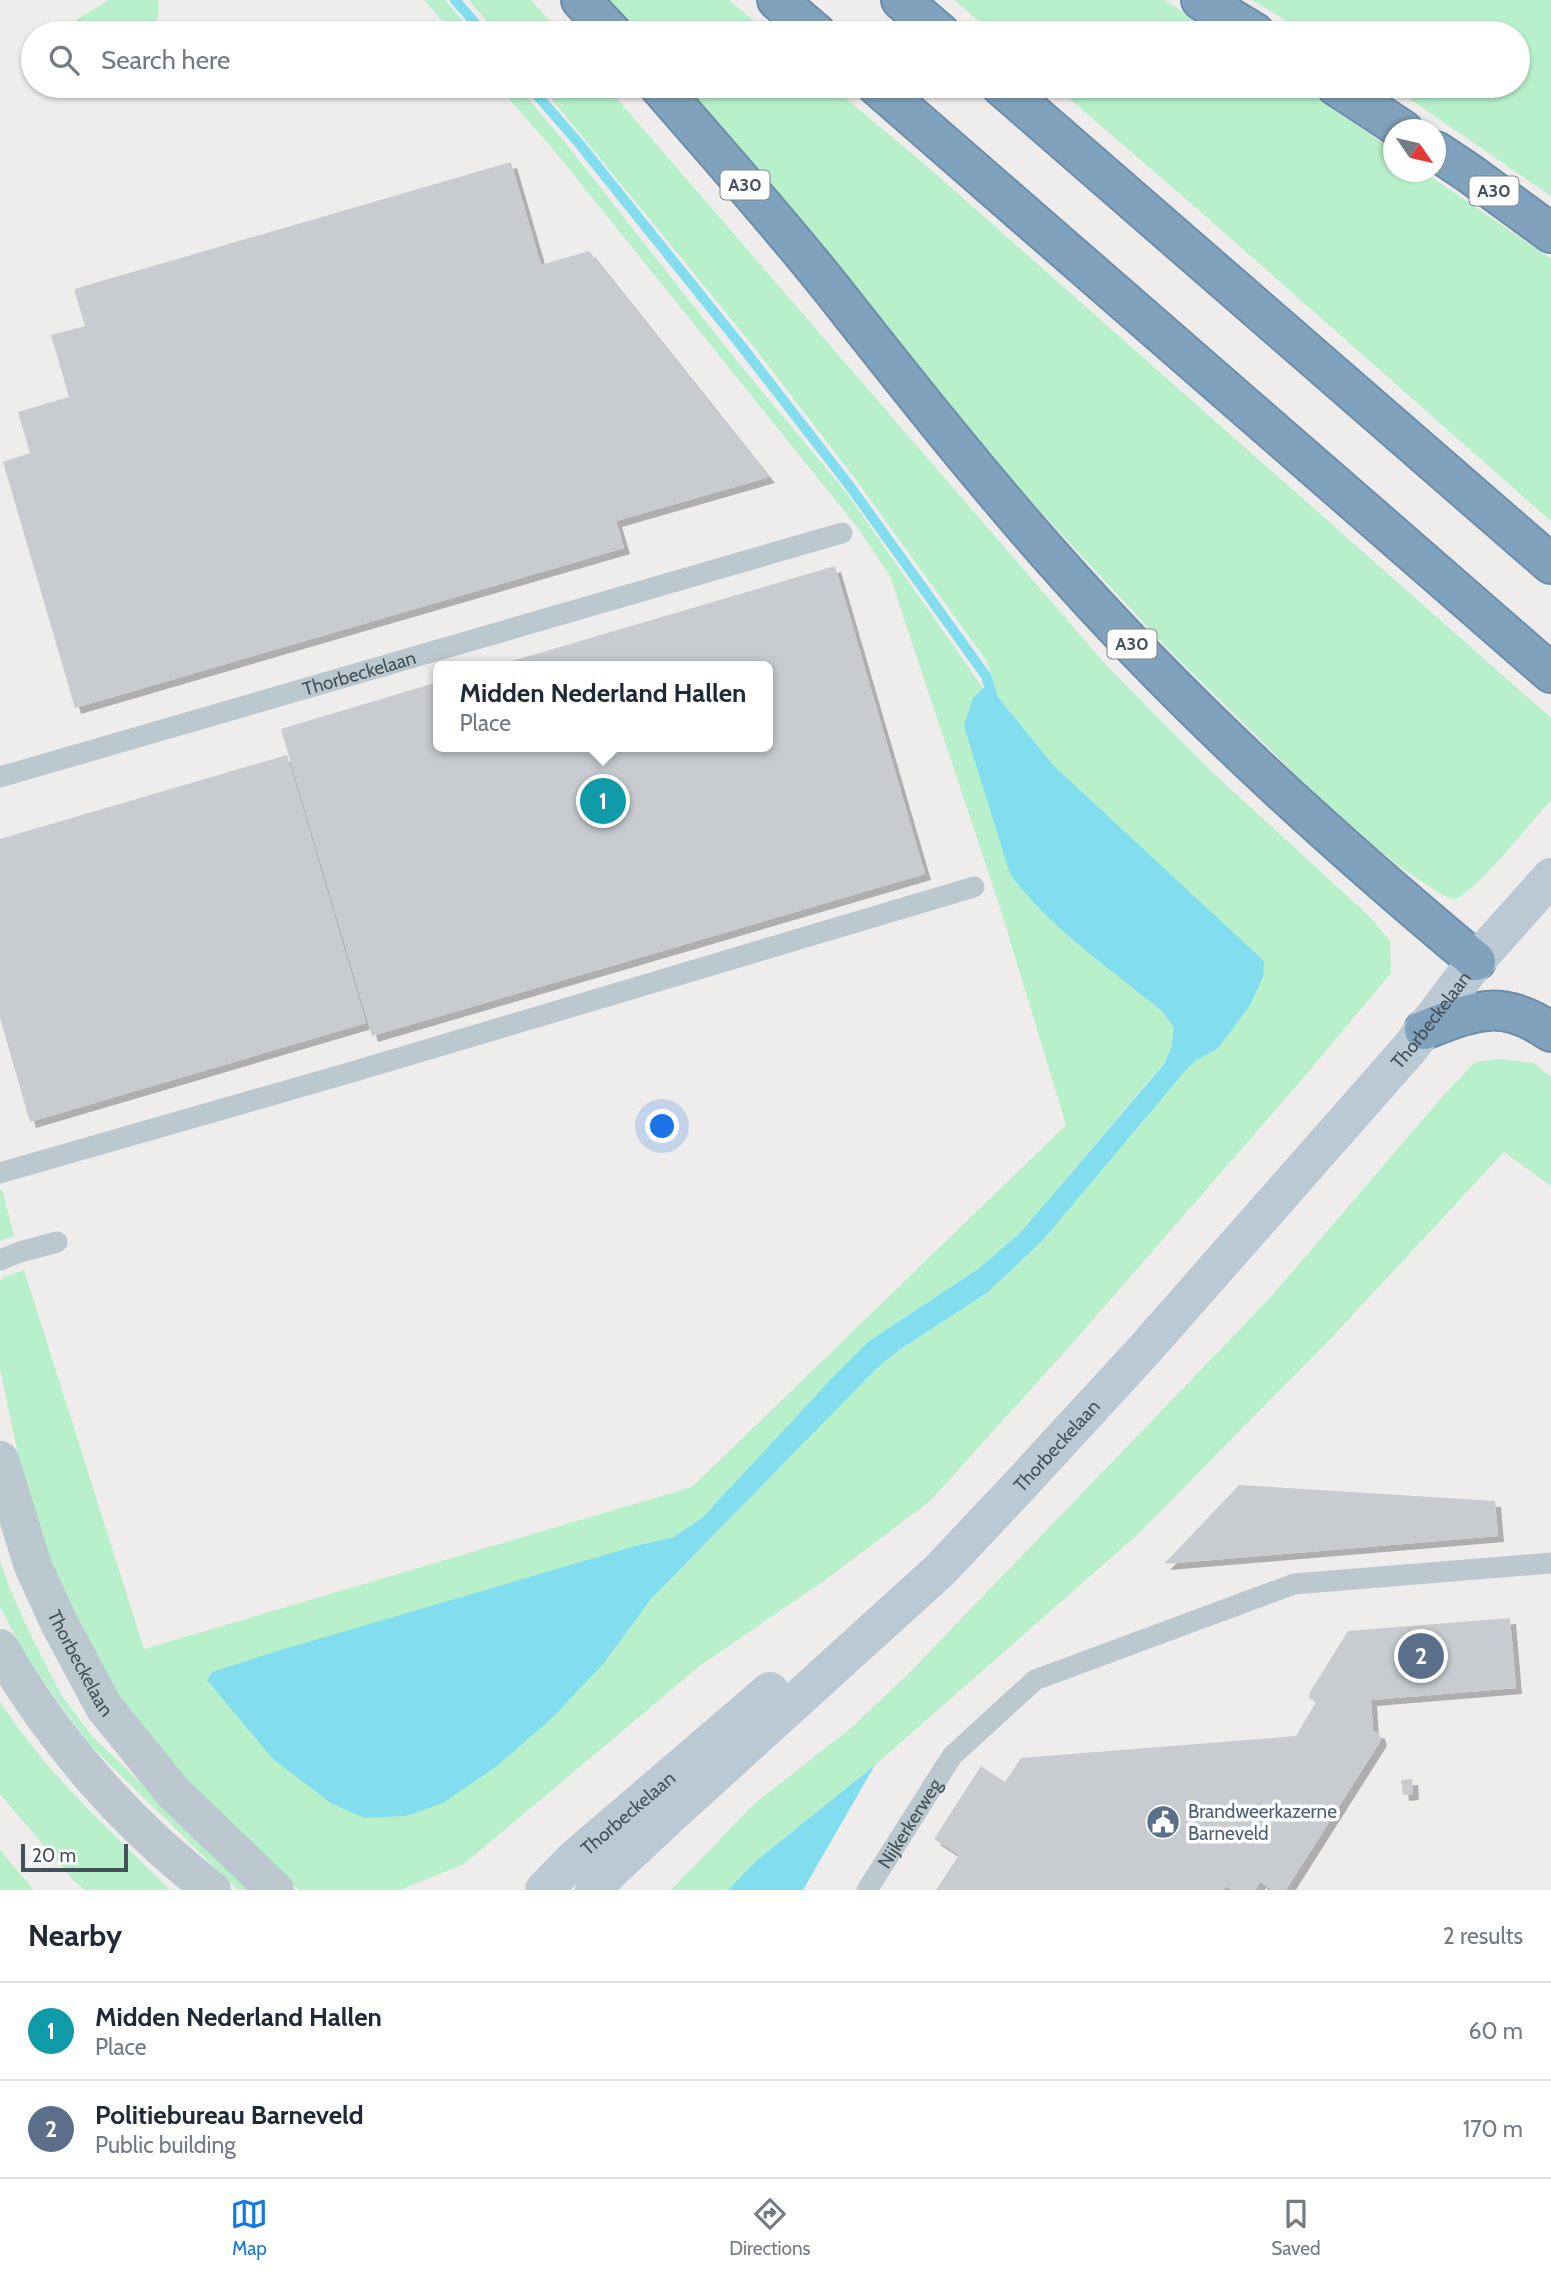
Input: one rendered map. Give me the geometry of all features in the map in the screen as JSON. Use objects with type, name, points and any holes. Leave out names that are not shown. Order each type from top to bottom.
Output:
[{"type":"highway","points":[[581,0],[601,21]]},
{"type":"highway","points":[[777,0],[802,21]]},
{"type":"highway","points":[[901,0],[926,21]]},
{"type":"highway","points":[[1201,0],[1235,21]]},
{"type":"highway","name":"A30","points":[[669,98],[829,286],[935,420],[1049,555],[1133,645],[1273,784],[1476,961]]},
{"type":"highway","points":[[891,98],[1551,673]]},
{"type":"highway","points":[[1015,98],[1551,564]]},
{"type":"highway","points":[[1354,98],[1386,119]]},
{"type":"highway","name":"A30","points":[[1446,158],[1551,233]]},
{"type":"highway","points":[[1424,1030],[1462,1015],[1490,1009],[1529,1017],[1551,1032]]},
{"type":"main road","name":"Thorbeckelaan","points":[[515,1890],[527,1878],[607,1874],[940,1570],[1146,1348],[1424,1030],[1476,961],[1551,877]]},
{"type":"main road","name":"Thorbeckelaan","points":[[544,1890],[584,1875],[930,1551],[1041,1434],[1389,1042],[1476,961]]},
{"type":"street","name":"Thorbeckelaan","points":[[0,1460],[33,1566],[58,1621],[104,1707],[173,1792],[275,1890]]},
{"type":"street","points":[[0,1647],[47,1722],[87,1772],[201,1884]]},
{"type":"lane","name":"Thorbeckelaan","points":[[0,777],[842,533]]},
{"type":"lane","points":[[0,1173],[352,1072],[974,887]]},
{"type":"lane","points":[[0,1260],[57,1242]]},
{"type":"lane","name":"Nijkerkerweg","points":[[867,1890],[953,1756],[1035,1680],[1294,1584],[1551,1563]]},
{"type":"green space","points":[[109,0],[158,0],[158,15],[154,21],[76,20]]},
{"type":"green space","points":[[424,0],[445,0],[463,21],[442,21]]},
{"type":"green space","points":[[469,0],[531,0],[549,21],[487,21]]},
{"type":"green space","points":[[602,0],[729,0],[754,21],[620,21]]},
{"type":"green space","points":[[954,0],[1164,0],[1198,21],[979,21]]},
{"type":"green space","points":[[1252,0],[1551,0],[1551,196],[1446,124],[1446,119],[1439,119],[1408,98],[1530,98],[1530,21],[1287,21]]},
{"type":"green space","points":[[508,98],[527,98],[736,360],[845,491],[983,688],[973,698],[1045,914],[1162,1011],[1174,1028],[1171,1048],[1163,1064],[1020,1233],[978,1269],[869,1341],[702,1518],[674,1537],[635,1546],[604,1663],[651,1599],[875,1370],[899,1350],[988,1292],[1043,1240],[1185,1071],[1195,1061],[1218,1048],[1054,766],[993,691],[986,660],[857,481],[754,347],[551,98],[616,98],[1107,666],[1210,770],[1369,916],[1390,941],[1391,973],[1069,1347],[930,1501],[825,1580],[702,1664],[464,1864],[400,1890],[299,1890],[195,1795],[113,1696],[48,1562],[25,1488],[0,1369],[0,1281],[4,1277],[24,1270],[144,1649],[692,1487],[1066,1125],[1003,917],[890,576],[858,528],[553,149]]},
{"type":"green space","points":[[686,98],[845,98],[922,162],[1551,718],[1551,800],[1501,858],[1474,886],[1455,900],[1439,893],[1400,867],[1309,788],[1168,649],[1016,485],[848,284]]},
{"type":"green space","points":[[1069,98],[1317,98],[1383,143],[1383,182],[1439,182],[1551,259],[1551,521]]},
{"type":"green space","points":[[1500,1059],[1534,1063],[1551,1077],[1551,1186],[1504,1152],[1335,1334],[1138,1534],[875,1765],[756,1861],[728,1890],[671,1890],[753,1805],[852,1727],[908,1674],[1270,1298],[1475,1062]]},
{"type":"green space","points":[[0,1190],[14,1236],[0,1241]]},
{"type":"green space","points":[[0,1560],[33,1640],[62,1696],[92,1736],[252,1890],[238,1890],[89,1744],[25,1654],[0,1607]]},
{"type":"green space","points":[[0,1701],[58,1777],[170,1890],[85,1890],[73,1880],[0,1794]]},
{"type":"green space","points":[[0,1850],[34,1890],[0,1890]]},
{"type":"water","points":[[983,688],[993,691],[1054,766],[1264,961],[1263,977],[1250,1005],[1218,1048],[1195,1061],[1185,1071],[1043,1240],[988,1292],[899,1350],[875,1370],[651,1599],[604,1663],[552,1718],[497,1766],[443,1803],[406,1816],[364,1818],[331,1803],[273,1759],[207,1680],[212,1672],[635,1546],[674,1537],[702,1518],[869,1341],[978,1269],[1020,1233],[1164,1064],[1171,1048],[1174,1028],[1162,1011],[1043,912],[1010,874],[964,726],[973,698]]},
{"type":"water","points":[[875,1765],[803,1890],[728,1890],[756,1861]]},
{"type":"building","points":[[511,162],[541,265],[589,251],[769,477],[616,521],[624,548],[75,708],[3,462],[30,453],[18,412],[69,397],[51,335],[85,326],[74,289]]},
{"type":"building","points":[[835,566],[925,874],[372,1036],[281,729],[433,683],[433,752],[773,752],[773,661],[512,661]]},
{"type":"building","points":[[287,755],[366,1023],[30,1122],[0,1018],[0,839]]},
{"type":"building","points":[[1239,1485],[1495,1501],[1498,1536],[1164,1564]]},
{"type":"building","points":[[1510,1618],[1516,1688],[1371,1700],[1373,1731],[1379,1733],[1381,1740],[1286,1890],[1272,1890],[1260,1882],[1255,1890],[1232,1890],[1226,1886],[1223,1890],[936,1890],[959,1855],[934,1839],[981,1766],[1005,1782],[1021,1758],[1296,1736],[1316,1702],[1309,1698],[1310,1692],[1348,1631]]},
{"type":"building","points":[[1412,1779],[1413,1794],[1403,1795],[1401,1780]]},
{"type":"waterway","points":[[455,0],[473,21]]},
{"type":"waterway","points":[[539,98],[743,348],[849,485],[986,676],[994,702]]},
{"type":"place","name":"Midden Nederland Hallen","points":[[603,801]]},
{"type":"place","name":"Politiebureau Barneveld","points":[[1421,1656]]},
{"type":"place","name":"Brandweerkazerne Barneveld","points":[[1163,1822]]}]
